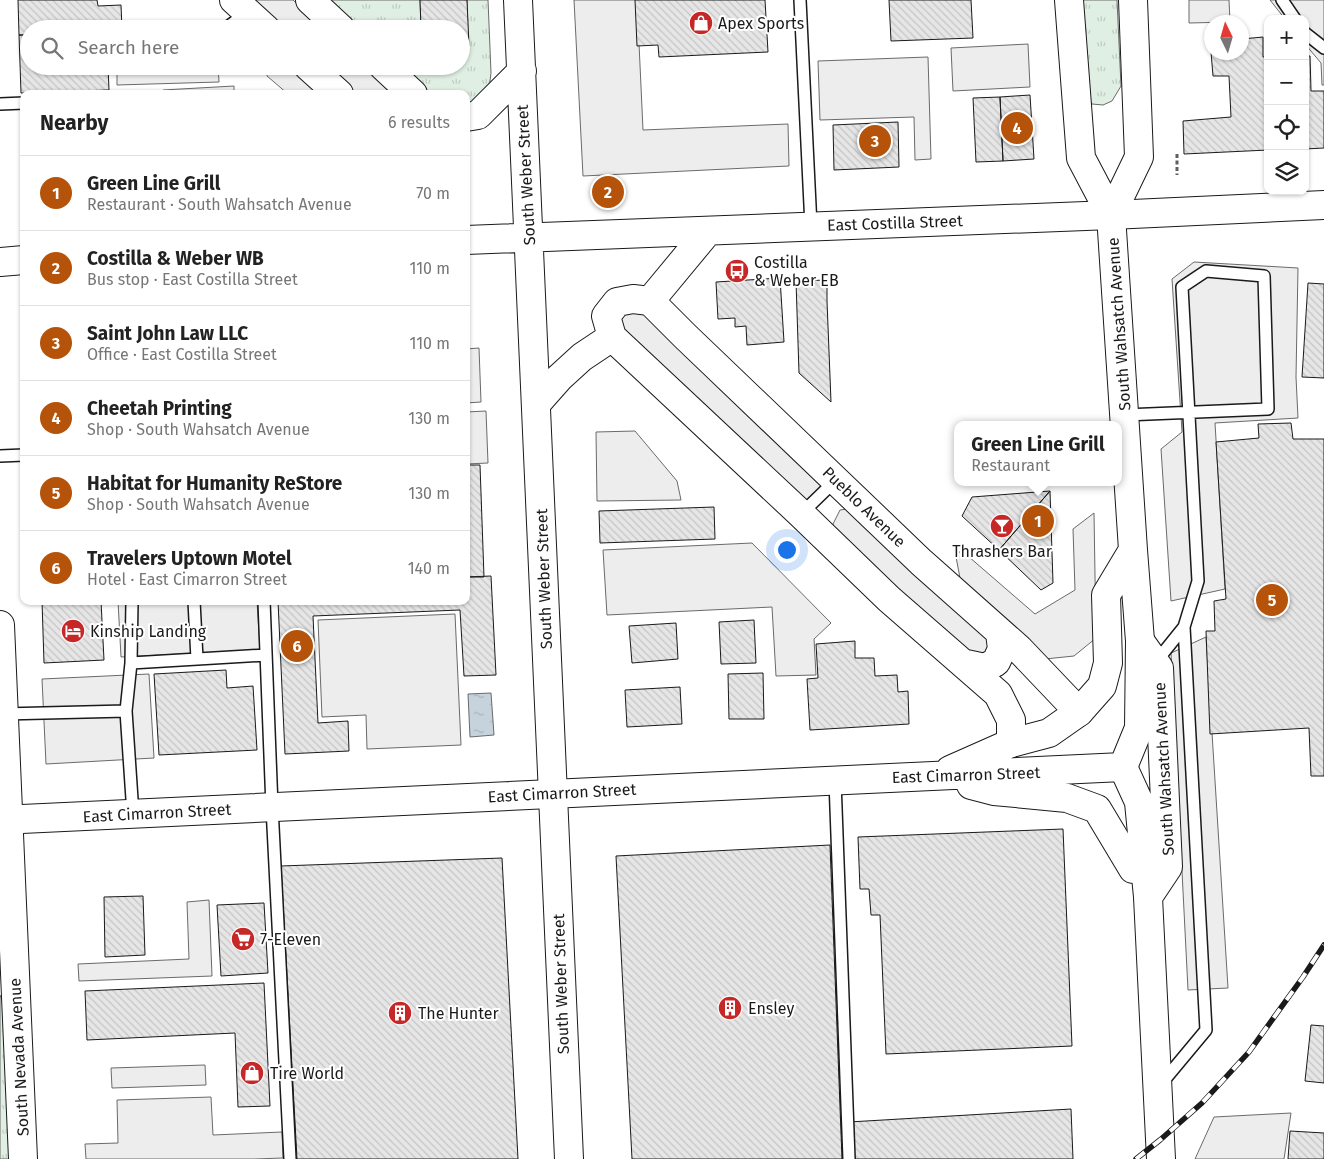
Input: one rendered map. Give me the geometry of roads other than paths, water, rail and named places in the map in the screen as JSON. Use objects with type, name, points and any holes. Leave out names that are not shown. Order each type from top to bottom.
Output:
[{"type":"main road","points":[[310,0],[331,20]]},
{"type":"main road","name":"South Weber Street","points":[[518,0],[569,1159]]},
{"type":"main road","name":"South Wahsatch Avenue","points":[[1069,0],[1081,158],[1111,215],[1133,550],[1147,652],[1159,668],[1168,867],[1148,897]]},
{"type":"main road","name":"South Wahsatch Avenue","points":[[1111,215],[1139,157],[1133,0]]},
{"type":"main road","points":[[470,116],[478,115],[522,71]]},
{"type":"main road","points":[[318,75],[335,90]]},
{"type":"main road","points":[[392,75],[409,90]]},
{"type":"main road","name":"East Costilla Street","points":[[470,240],[1324,205]]},
{"type":"main road","points":[[708,231],[650,301],[633,299],[617,302],[606,316],[612,338],[801,514],[889,599],[966,664],[998,694],[1011,720],[1011,743]]},
{"type":"main road","points":[[0,262],[20,260]]},
{"type":"main road","name":"Pueblo Avenue","points":[[650,301],[921,562],[1019,650],[1079,712]]},
{"type":"main road","points":[[536,404],[559,378],[582,357],[612,338]]},
{"type":"main road","points":[[938,776],[1011,743],[1050,732],[1079,712],[1102,686],[1108,663],[1106,595],[1133,550]]},
{"type":"main road","name":"South Nevada Avenue","points":[[0,625],[4,714],[4,820],[23,1159]]},
{"type":"main road","points":[[966,664],[985,668],[996,662],[1002,648],[1000,633]]},
{"type":"main road","points":[[1133,869],[1124,767],[1125,672],[1147,652]]},
{"type":"main road","points":[[1124,767],[1139,802],[1148,897],[1161,1159]]},
{"type":"main road","name":"East Cimarron Street","points":[[4,820],[1124,767]]},
{"type":"main road","points":[[938,776],[994,791],[1067,798],[1097,809],[1148,897]]},
{"type":"lane","points":[[800,0],[811,226]]},
{"type":"lane","points":[[1282,0],[1292,15]]},
{"type":"lane","points":[[1309,36],[1324,48]]},
{"type":"lane","points":[[0,104],[20,103]]},
{"type":"lane","points":[[1125,415],[1189,413],[1268,409],[1264,276],[1206,271],[1182,287],[1189,413],[1190,438],[1198,581],[1184,627],[1206,1030],[1158,1087]]},
{"type":"lane","points":[[0,456],[20,455]]},
{"type":"lane","points":[[801,514],[836,480]]},
{"type":"lane","points":[[132,605],[131,664],[126,711],[133,814]]},
{"type":"lane","points":[[194,605],[197,659]]},
{"type":"lane","points":[[264,605],[272,807],[290,1159]]},
{"type":"lane","points":[[1147,652],[1184,627]]},
{"type":"lane","points":[[131,664],[266,655]]},
{"type":"lane","points":[[4,714],[126,711]]},
{"type":"lane","points":[[836,780],[850,1159]]},
{"type":"water","points":[[491,693],[494,735],[470,737],[468,694]]},
{"type":"railway","points":[[1136,1159],[1202,1103],[1249,1052],[1324,945]]},
{"type":"place","name":"Apex Sports","points":[[701,23]]},
{"type":"place","name":"Cheetah Printing","points":[[1017,128]]},
{"type":"place","name":"Saint John Law LLC","points":[[875,141]]},
{"type":"place","name":"Costilla & Weber WB","points":[[608,192]]},
{"type":"place","name":"Costilla & Weber EB","points":[[737,271]]},
{"type":"place","name":"Green Line Grill","points":[[1038,521]]},
{"type":"place","name":"Thrashers Bar","points":[[1002,526]]},
{"type":"place","name":"Habitat for Humanity ReStore","points":[[1272,600]]},
{"type":"place","name":"Kinship Landing","points":[[73,631]]},
{"type":"place","name":"Travelers Uptown Motel","points":[[297,646]]},
{"type":"place","name":"7-Eleven","points":[[243,939]]},
{"type":"place","name":"Ensley","points":[[730,1008]]},
{"type":"place","name":"The Hunter","points":[[400,1013]]},
{"type":"place","name":"Tire World","points":[[252,1073]]}]
